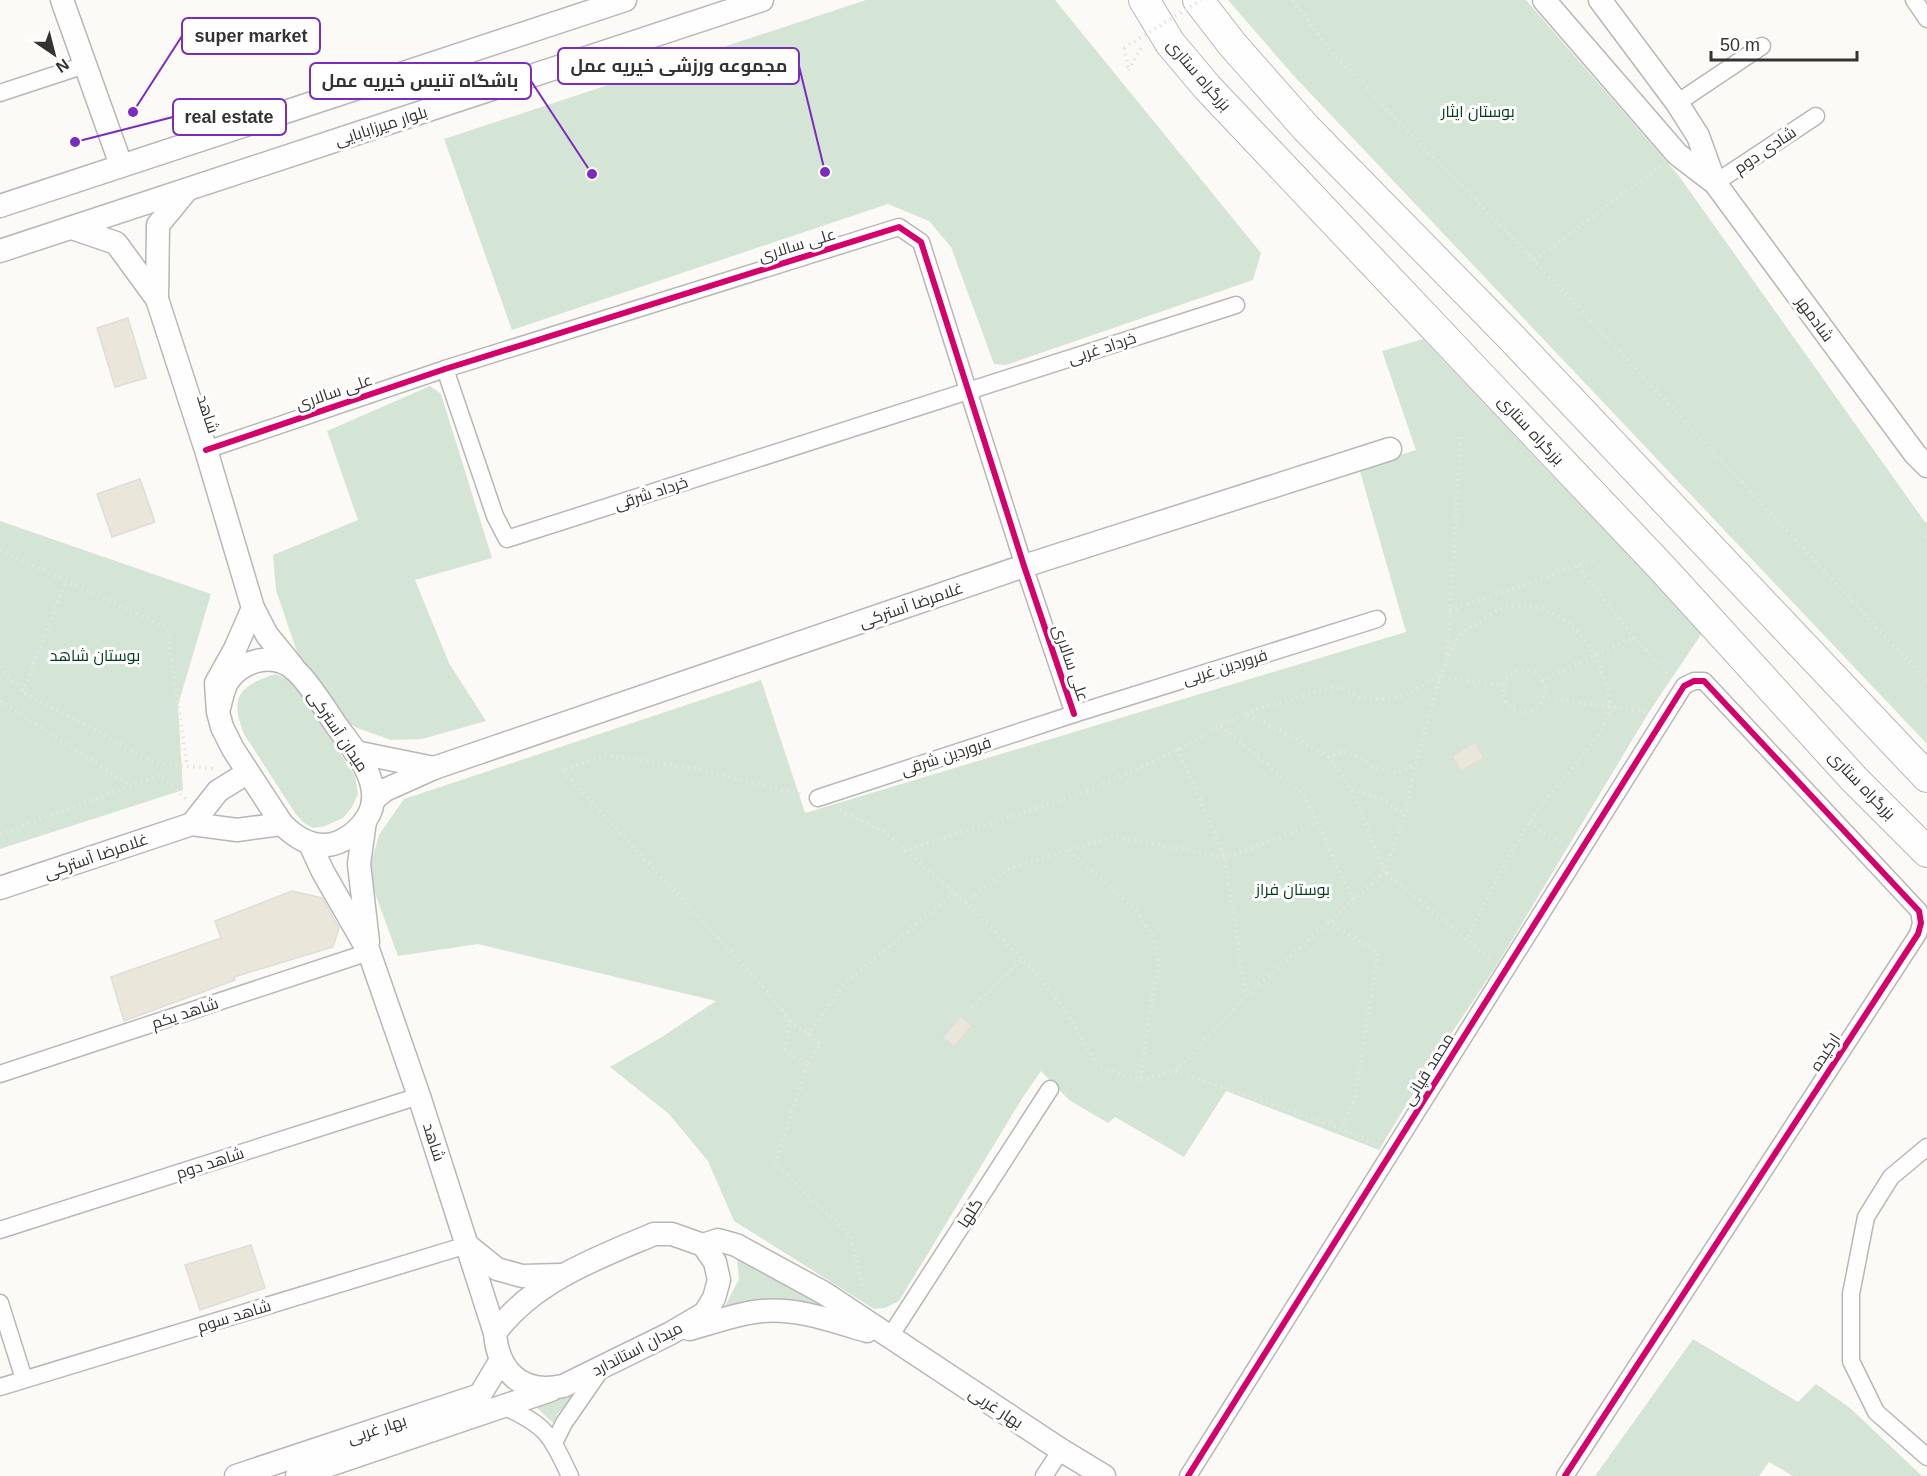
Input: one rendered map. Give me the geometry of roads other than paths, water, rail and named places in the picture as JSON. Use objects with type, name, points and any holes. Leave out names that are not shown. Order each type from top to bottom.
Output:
[{"type":"highway","points":[[1200,0],[1232,44],[1306,128],[1510,337],[1927,777]]},
{"type":"highway","name":"بزرگراه ستاری","points":[[1146,7],[1170,43],[1207,87],[1663,569],[1854,779],[1927,852]]},
{"type":"street","points":[[62,0],[122,165]]},
{"type":"street","points":[[0,206],[625,0]]},
{"type":"street","name":"بلوار میرزابابایی","points":[[0,251],[762,0]]},
{"type":"street","name":"شادمهر","points":[[1544,0],[1677,154],[1715,183],[1921,460]]},
{"type":"street","name":"شادمهر","points":[[1600,0],[1677,103],[1698,136],[1715,183]]},
{"type":"street","points":[[1914,0],[1927,19]]},
{"type":"street","points":[[1677,103],[1762,46]]},
{"type":"street","points":[[0,93],[85,65]]},
{"type":"street","name":"شادی دوم","points":[[1715,183],[1816,116]]},
{"type":"street","name":"شاهد","points":[[157,299],[159,225],[186,191]]},
{"type":"street","name":"علی سالاری","points":[[206,450],[445,369],[899,227],[921,242],[1024,566],[1074,714]]},
{"type":"street","name":"شاهد","points":[[72,228],[116,243],[157,299],[206,450],[253,608],[267,635],[294,669]]},
{"type":"street","name":"خرداد غربی","points":[[968,392],[1236,305]]},
{"type":"street","name":"خرداد شرقی","points":[[445,369],[495,516],[507,539],[968,392]]},
{"type":"street","name":"غلامرضا آسترکی","points":[[373,800],[385,790],[434,768],[1024,566],[1390,449]]},
{"type":"street","points":[[253,608],[236,649],[216,683],[218,712],[229,742],[247,773],[282,824],[291,833],[310,844],[326,845],[339,842],[352,834],[365,821],[371,811],[373,800]]},
{"type":"street","name":"فروردین غربی","points":[[1074,714],[1377,619]]},
{"type":"street","points":[[218,712],[229,679],[244,665],[264,659],[276,660],[294,669]]},
{"type":"street","name":"میدان آسترکی","points":[[294,669],[326,709],[355,752],[372,784],[373,800]]},
{"type":"street","name":"محمد قپانی","points":[[1188,1476],[1684,686],[1694,681]]},
{"type":"street","name":"ارکیده","points":[[1565,1476],[1912,944],[1921,923],[1919,911],[1704,681],[1694,681]]},
{"type":"street","name":"فروردین شرقی","points":[[818,798],[1074,714]]},
{"type":"street","points":[[355,752],[434,768]]},
{"type":"street","points":[[247,773],[218,791],[196,819],[237,830],[282,824]]},
{"type":"street","name":"غلامرضا آسترکی","points":[[0,888],[196,819]]},
{"type":"street","name":"شاهد","points":[[365,821],[359,864],[369,952]]},
{"type":"street","name":"شاهد","points":[[310,844],[323,872],[369,952],[419,1096],[495,1333]]},
{"type":"street","name":"شاهد یکم","points":[[0,1074],[369,952]]},
{"type":"street","name":"گلها","points":[[889,1338],[1050,1089]]},
{"type":"street","name":"شاهد دوم","points":[[0,1230],[419,1096]]},
{"type":"street","points":[[1927,1147],[1891,1177],[1866,1217],[1851,1294],[1851,1361],[1876,1412],[1927,1456]]},
{"type":"street","points":[[501,1360],[496,1350],[495,1333],[515,1310],[561,1275],[654,1234],[672,1234],[703,1245]]},
{"type":"street","name":"بهار غربی","points":[[703,1245],[718,1240],[735,1245],[824,1293],[1060,1450],[1104,1476]]},
{"type":"street","points":[[467,1245],[497,1269],[522,1276],[561,1275]]},
{"type":"street","name":"شاهد سوم","points":[[0,1387],[467,1245]]},
{"type":"street","name":"میدان استاندارد","points":[[501,1360],[515,1378],[530,1386],[546,1390],[563,1386],[603,1368],[670,1333],[705,1313],[714,1299],[719,1280],[715,1262],[703,1245]]},
{"type":"street","points":[[0,1303],[24,1379]]},
{"type":"street","points":[[670,1333],[761,1311],[784,1311],[811,1315],[889,1338]]},
{"type":"street","name":"بهار غربی","points":[[236,1476],[480,1395],[501,1360]]},
{"type":"street","points":[[554,1443],[564,1423],[603,1368]]},
{"type":"street","name":"بهار غربی","points":[[297,1476],[563,1386]]},
{"type":"street","points":[[503,1406],[540,1425],[554,1443],[570,1476]]},
{"type":"street","points":[[1044,1476],[1060,1450]]},
{"type":"place","name":"super market","points":[[133,112]]},
{"type":"place","name":"real estate","points":[[75,142]]},
{"type":"place","name":"مجموعه ورزشی خیریه عمل","points":[[825,172]]},
{"type":"place","name":"باشگاه تنیس خیریه عمل","points":[[592,174]]},
{"type":"park label","name":"بوستان ایثار","points":[[1478,111]]},
{"type":"park label","name":"بوستان شاهد","points":[[95,655]]},
{"type":"park label","name":"بوستان فراز","points":[[1293,889]]}]
